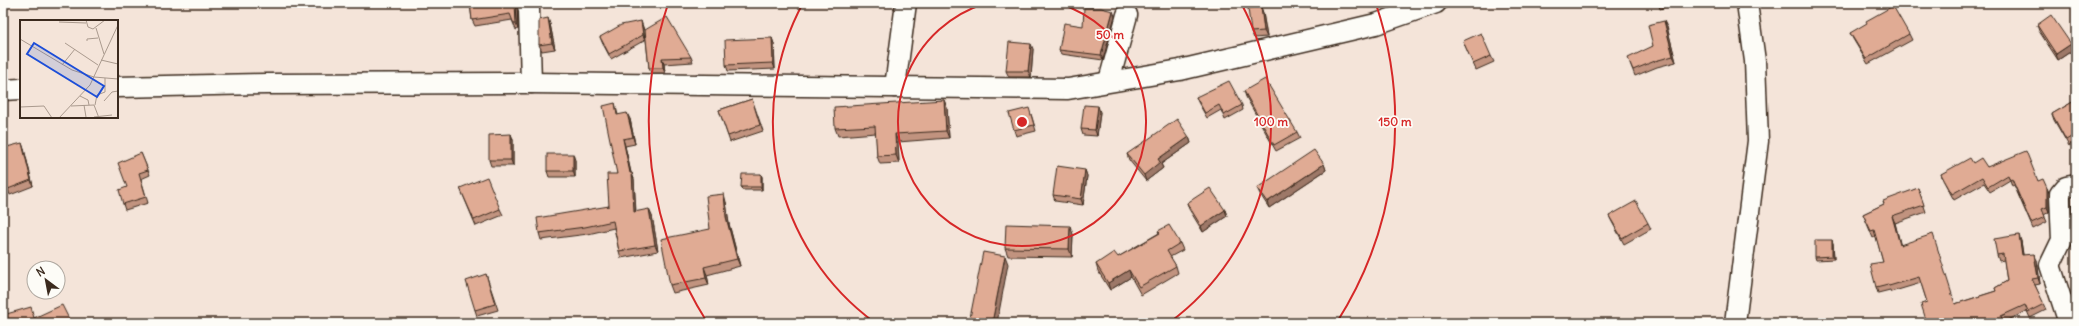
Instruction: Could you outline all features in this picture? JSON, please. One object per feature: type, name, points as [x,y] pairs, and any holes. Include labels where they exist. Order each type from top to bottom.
[{"type":"street","points":[[527,3],[529,9],[531,83]]},
{"type":"street","points":[[895,87],[906,3]]},
{"type":"street","points":[[118,87],[267,84],[531,83],[1068,89],[1180,70],[1376,24],[1436,3]]},
{"type":"street","points":[[1735,323],[1753,191],[1758,141],[1755,61],[1747,3]]},
{"type":"street","points":[[1108,81],[1127,15]]},
{"type":"street","points":[[3,90],[20,89]]},
{"type":"street","points":[[2069,323],[2050,265],[2062,240],[2060,194],[2066,187],[2076,185]]},
{"type":"building","points":[[470,3],[515,3],[516,24],[514,24],[510,14],[472,20]]},
{"type":"building","points":[[1893,6],[1909,34],[1866,59],[1850,33],[1867,23],[1866,21]]},
{"type":"building","points":[[1261,7],[1264,31],[1251,32],[1248,8]]},
{"type":"building","points":[[1084,8],[1101,8],[1113,11],[1101,55],[1059,50],[1064,23],[1083,26]]},
{"type":"building","points":[[2051,15],[2071,44],[2056,54],[2037,25]]},
{"type":"building","points":[[667,17],[691,57],[662,58],[663,68],[649,68],[645,30]]},
{"type":"building","points":[[548,18],[552,43],[539,45],[539,20]]},
{"type":"building","points":[[641,21],[643,35],[609,54],[600,37],[621,25]]},
{"type":"building","points":[[1664,21],[1673,56],[1655,61],[1633,70],[1628,58],[1653,46],[1648,25]]},
{"type":"building","points":[[1481,33],[1491,56],[1473,64],[1463,41]]},
{"type":"building","points":[[772,38],[773,63],[726,65],[725,40]]},
{"type":"building","points":[[1009,42],[1031,44],[1028,71],[1006,71]]},
{"type":"building","points":[[1265,79],[1297,132],[1274,145],[1244,91]]},
{"type":"building","points":[[1229,81],[1242,105],[1224,115],[1219,105],[1205,113],[1196,97]]},
{"type":"building","points":[[752,99],[760,125],[728,136],[719,110]]},
{"type":"building","points":[[944,100],[946,131],[895,134],[896,155],[877,156],[875,126],[835,128],[834,107]]},
{"type":"building","points":[[2076,100],[2076,134],[2066,140],[2052,114]]},
{"type":"building","points":[[615,103],[617,115],[627,113],[633,137],[623,139],[630,173],[632,173],[634,212],[649,209],[655,245],[619,251],[613,221],[585,227],[539,233],[537,218],[609,206],[607,174],[617,174],[603,106]]},
{"type":"building","points":[[1084,105],[1098,106],[1095,130],[1081,129]]},
{"type":"building","points":[[1029,108],[1034,125],[1014,130],[1009,113]]},
{"type":"building","points":[[1177,119],[1189,137],[1158,159],[1160,162],[1144,175],[1127,154]]},
{"type":"building","points":[[511,134],[511,160],[489,160],[489,135]]},
{"type":"building","points":[[22,143],[31,180],[8,189],[3,174],[3,148]]},
{"type":"building","points":[[1314,150],[1324,164],[1267,202],[1257,188]]},
{"type":"building","points":[[2026,151],[2038,181],[2043,179],[2047,188],[2047,207],[2042,209],[2045,217],[2031,223],[2012,179],[2010,180],[2008,175],[1988,187],[1982,177],[1952,194],[1941,174],[1970,158],[1973,163],[1981,158],[1987,167]]},
{"type":"building","points":[[141,153],[148,170],[139,173],[146,197],[123,204],[119,190],[127,187],[118,163]]},
{"type":"building","points":[[547,154],[573,154],[573,171],[547,171]]},
{"type":"building","points":[[1057,166],[1085,170],[1081,199],[1053,195]]},
{"type":"building","points":[[742,174],[761,174],[761,187],[741,187]]},
{"type":"building","points":[[487,177],[500,209],[474,220],[460,188]]},
{"type":"building","points":[[1210,188],[1225,210],[1201,226],[1187,203]]},
{"type":"building","points":[[1918,188],[1924,205],[1892,216],[1900,245],[1933,234],[1955,304],[1996,291],[1995,288],[2007,281],[2003,254],[1997,255],[1994,239],[2019,235],[2022,255],[2034,254],[2038,278],[2032,279],[2044,304],[2028,312],[2025,305],[2001,316],[2003,322],[1999,323],[1927,323],[1921,304],[1927,302],[1919,277],[1889,286],[1888,284],[1876,287],[1870,264],[1883,262],[1874,230],[1871,231],[1863,214],[1884,204],[1883,201]]},
{"type":"building","points":[[724,194],[726,217],[737,259],[704,267],[706,278],[670,285],[661,239],[710,229],[706,196]]},
{"type":"building","points":[[1636,201],[1648,223],[1622,238],[1609,216]]},
{"type":"building","points":[[1006,224],[1070,226],[1069,249],[1005,248]]},
{"type":"building","points":[[1169,225],[1180,243],[1167,251],[1176,266],[1139,287],[1129,270],[1108,283],[1096,264],[1114,252],[1118,257],[1160,233],[1158,231]]},
{"type":"building","points":[[1815,240],[1832,240],[1832,256],[1815,257]]},
{"type":"building","points":[[983,252],[1005,256],[992,323],[969,323]]},
{"type":"building","points":[[486,274],[495,304],[475,310],[466,281]]},
{"type":"building","points":[[2076,291],[2076,299],[2073,292]]},
{"type":"building","points":[[62,305],[71,323],[3,323],[3,315],[31,307],[34,318]]}]
